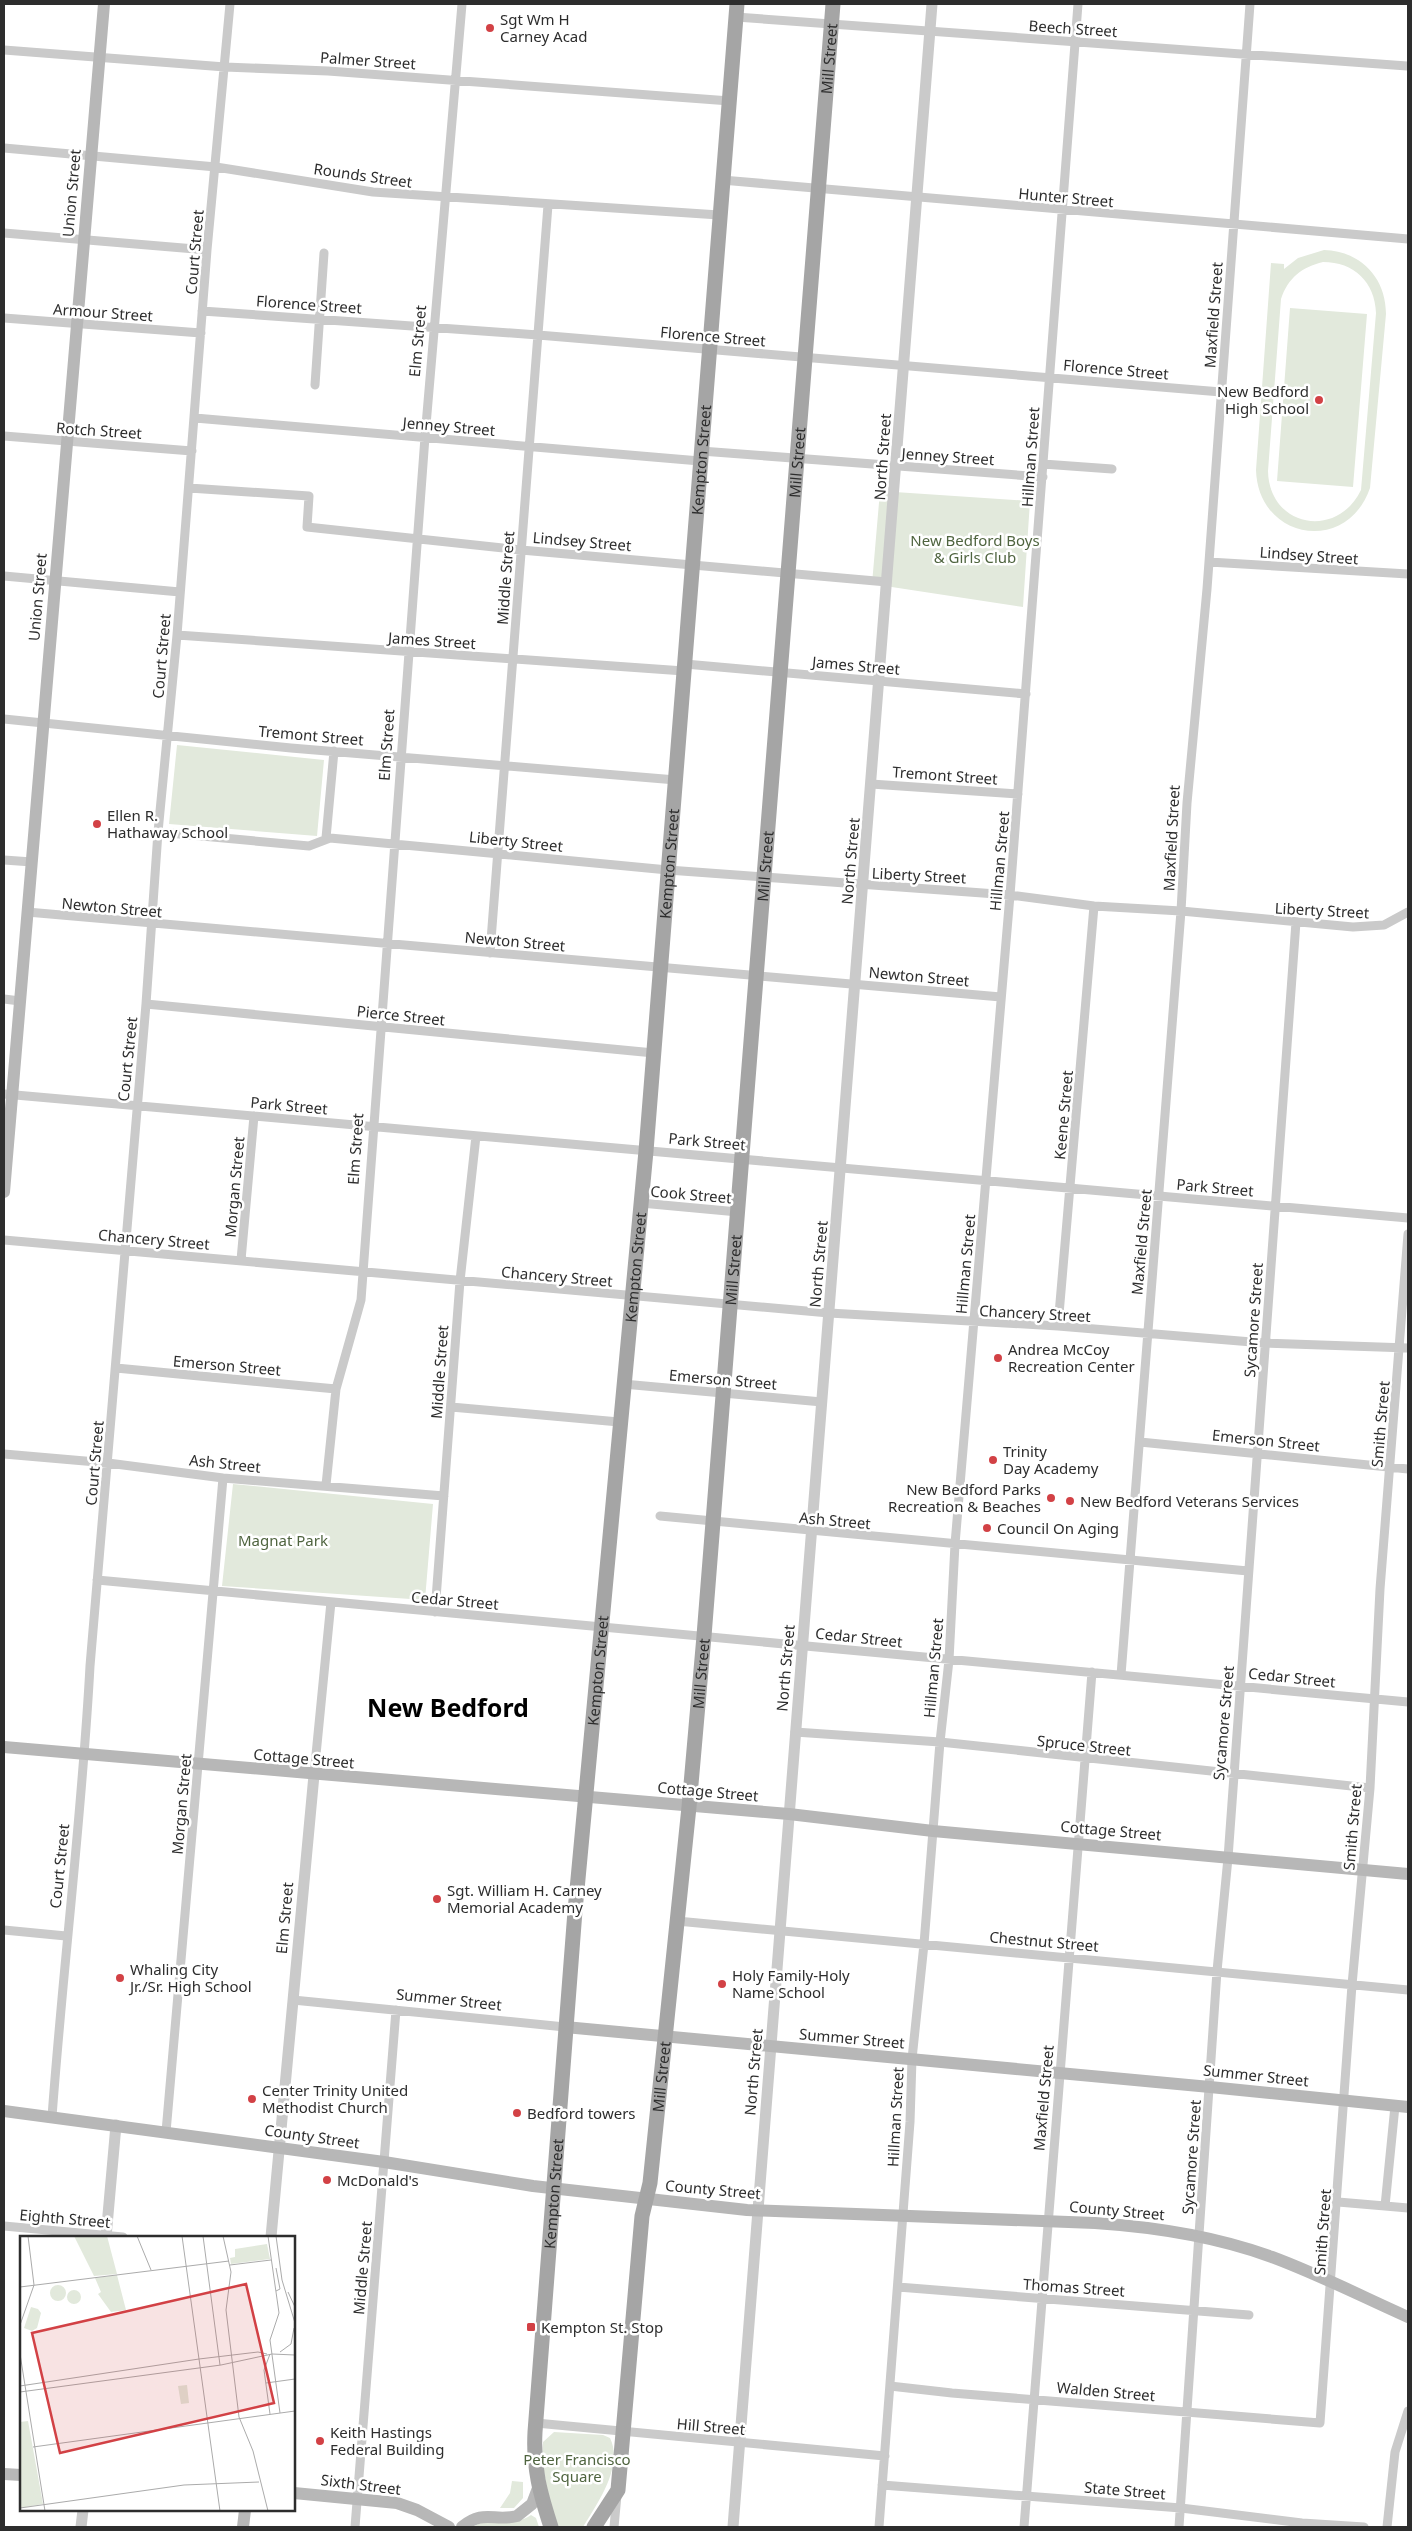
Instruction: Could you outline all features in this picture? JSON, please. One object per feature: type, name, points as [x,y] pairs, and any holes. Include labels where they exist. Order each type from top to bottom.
[{"type":"main road","name":"Union Street","points":[[4,1192],[8,1094],[20,1001],[104,4]]},
{"type":"main road","name":"Mill Street","points":[[594,2527],[618,2490],[642,2216],[646,2199],[665,2037],[689,1806],[714,1521],[833,4]]},
{"type":"main road","name":"Kempton Street","points":[[551,2527],[538,2488],[534,2459],[565,2027],[619,1422],[646,1151],[737,10]]},
{"type":"main road","name":"Cottage Street","points":[[4,1747],[314,1775],[789,1814],[933,1831],[1077,1842],[1408,1874]]},
{"type":"main road","name":"Summer Street","points":[[565,2027],[1210,2087],[1402,2107]]},
{"type":"main road","name":"County Street","points":[[4,2111],[384,2162],[554,2188],[646,2199],[757,2210],[1119,2224],[1199,2236],[1270,2256],[1408,2317]]},
{"type":"main road","points":[[4,2474],[20,2475]]},
{"type":"main road","points":[[462,2527],[473,2519],[483,2516],[517,2516],[532,2504],[538,2488]]},
{"type":"main road","name":"Sixth Street","points":[[295,2493],[357,2498],[407,2506],[449,2527]]},
{"type":"main road","points":[[243,2527],[245,2511]]},
{"type":"street","name":"Court Street","points":[[52,2117],[66,1936],[85,1755],[136,1106],[146,1004],[158,832],[177,635],[195,418],[200,332],[230,4]]},
{"type":"street","name":"Elm Street","points":[[326,1485],[336,1389],[358,1318],[363,1271],[372,1126],[417,538],[462,4]]},
{"type":"street","name":"North Street","points":[[733,2527],[932,4]]},
{"type":"street","name":"Hillman Street","points":[[879,2527],[910,2122],[912,2059],[949,1660],[955,1544],[1010,895],[1078,4]]},
{"type":"street","name":"Maxfield Street","points":[[1121,1675],[1159,1196],[1186,804],[1209,562],[1250,4]]},
{"type":"street","name":"Beech Street","points":[[737,10],[832,24],[1407,66]]},
{"type":"street","name":"Palmer Street","points":[[4,50],[225,67],[328,71],[730,101]]},
{"type":"street","name":"Rounds Street","points":[[4,148],[91,154],[216,168],[373,192],[720,215]]},
{"type":"street","name":"Hunter Street","points":[[722,180],[1063,211],[1408,239]]},
{"type":"street","name":"Middle Street","points":[[490,953],[548,205]]},
{"type":"street","points":[[4,233],[207,250]]},
{"type":"street","points":[[315,385],[324,253]]},
{"type":"street","name":"Florence Street","points":[[202,311],[538,334],[1221,392]]},
{"type":"street","name":"Armour Street","points":[[4,318],[200,332]]},
{"type":"street","name":"Jenney Street","points":[[195,418],[529,446],[701,456],[797,459],[1043,477]]},
{"type":"street","name":"Rotch Street","points":[[4,436],[192,451]]},
{"type":"street","points":[[1044,464],[1112,469]]},
{"type":"street","name":"Lindsey Street","points":[[189,488],[310,496],[307,527],[521,550],[887,582]]},
{"type":"street","name":"Lindsey Street","points":[[1209,562],[1408,574]]},
{"type":"street","points":[[4,576],[180,592]]},
{"type":"street","name":"James Street","points":[[177,635],[513,659],[780,673],[1026,694]]},
{"type":"street","name":"Tremont Street","points":[[4,719],[334,751],[676,780]]},
{"type":"street","points":[[326,838],[334,751]]},
{"type":"street","name":"Tremont Street","points":[[871,784],[1018,794]]},
{"type":"street","name":"Liberty Street","points":[[158,832],[309,846],[326,838],[394,843],[668,870],[863,886],[1010,895],[1094,906],[1180,911],[1371,927],[1384,925],[1408,912]]},
{"type":"street","points":[[4,860],[32,862]]},
{"type":"street","name":"Keene Street","points":[[1058,1326],[1094,906]]},
{"type":"street","name":"Newton Street","points":[[27,912],[1001,997]]},
{"type":"street","name":"Sycamore Street","points":[[1179,2527],[1185,2411],[1194,2309],[1217,1971],[1228,1858],[1232,1774],[1258,1453],[1264,1343],[1296,922]]},
{"type":"street","points":[[4,999],[20,1001]]},
{"type":"street","name":"Pierce Street","points":[[146,1004],[654,1053]]},
{"type":"street","name":"Park Street","points":[[8,1094],[646,1151],[1070,1186],[1159,1196],[1408,1218]]},
{"type":"street","name":"Morgan Street","points":[[241,1260],[254,1116]]},
{"type":"street","name":"Middle Street","points":[[435,1612],[460,1281],[476,1136]]},
{"type":"street","name":"Cook Street","points":[[641,1204],[738,1212]]},
{"type":"street","name":"Smith Street","points":[[1320,2423],[1338,2202],[1352,1985],[1370,1788],[1380,1590],[1390,1467],[1404,1348],[1408,1234]]},
{"type":"street","name":"Chancery Street","points":[[4,1240],[363,1271],[632,1297],[974,1323],[1058,1326],[1147,1335],[1264,1343],[1404,1348]]},
{"type":"street","name":"Emerson Street","points":[[116,1368],[336,1389]]},
{"type":"street","name":"Emerson Street","points":[[623,1384],[822,1402]]},
{"type":"street","points":[[451,1407],[619,1422]]},
{"type":"street","name":"Emerson Street","points":[[1140,1442],[1408,1469]]},
{"type":"street","name":"Ash Street","points":[[4,1454],[108,1463],[224,1478],[444,1496]]},
{"type":"street","name":"Morgan Street","points":[[166,2132],[224,1478]]},
{"type":"street","name":"Ash Street","points":[[660,1516],[811,1532],[1248,1571]]},
{"type":"street","name":"Cedar Street","points":[[98,1580],[1408,1702]]},
{"type":"street","name":"Elm Street","points":[[271,2236],[331,1602]]},
{"type":"street","name":"Maxfield Street","points":[[1024,2527],[1042,2299],[1046,2221],[1092,1672]]},
{"type":"street","name":"Spruce Street","points":[[795,1732],[940,1742],[1084,1759],[1370,1788]]},
{"type":"street","name":"Chestnut Street","points":[[677,1921],[1408,1990]]},
{"type":"street","points":[[4,1930],[66,1936]]},
{"type":"street","name":"Summer Street","points":[[293,2000],[565,2027]]},
{"type":"street","name":"Middle Street","points":[[355,2527],[396,2010]]},
{"type":"street","points":[[1385,2206],[1402,2107]]},
{"type":"street","points":[[106,2236],[116,2125]]},
{"type":"street","points":[[1338,2202],[1408,2208]]},
{"type":"street","name":"Eighth Street","points":[[4,2226],[106,2236]]},
{"type":"street","name":"Thomas Street","points":[[898,2287],[1194,2309],[1249,2315]]},
{"type":"street","name":"Walden Street","points":[[890,2386],[952,2393],[1034,2398],[1320,2423]]},
{"type":"street","points":[[1387,2527],[1394,2452],[1408,2411]]},
{"type":"street","name":"Hill Street","points":[[536,2423],[885,2456]]},
{"type":"street","name":"State Street","points":[[882,2486],[1181,2508],[1302,2523],[1364,2527]]},
{"type":"street","points":[[614,2527],[618,2490]]},
{"type":"street","points":[[81,2527],[83,2511]]},
{"type":"green space","points":[[1324,250],[1349,255],[1368,268],[1376,278],[1385,301],[1386,314],[1370,488],[1359,509],[1343,523],[1324,530],[1305,530],[1287,524],[1271,512],[1261,494],[1256,470],[1271,263],[1284,264],[1284,269],[1298,258]],"holes":[[[1323,262],[1334,263],[1353,270],[1361,276],[1372,292],[1375,302],[1376,313],[1361,490],[1350,506],[1336,516],[1321,521],[1306,520],[1292,515],[1280,505],[1271,490],[1268,471],[1281,299],[1292,279],[1302,270]]]},
{"type":"green space","points":[[1290,308],[1367,314],[1353,487],[1277,481]]},
{"type":"green space","name":"New Bedford Boys & Girls Club","points":[[880,491],[1030,501],[1023,607],[872,584]]},
{"type":"green space","points":[[177,745],[324,760],[317,836],[169,824]]},
{"type":"green space","name":"Magnat Park","points":[[233,1484],[433,1504],[425,1600],[222,1586]]},
{"type":"green space","name":"Peter Francisco Square","points":[[554,2432],[603,2435],[610,2438],[614,2460],[611,2472],[601,2496],[583,2527],[558,2527],[546,2485],[543,2464],[543,2442]]},
{"type":"green space","points":[[512,2481],[523,2482],[523,2498],[514,2508],[500,2508],[510,2493]]},
{"type":"green space","points":[[531,2515],[536,2518],[539,2527],[473,2527],[487,2522],[515,2521]]},
{"type":"place","name":"Sgt Wm H Carney Acad","points":[[490,28]]},
{"type":"place","name":"New Bedford High School","points":[[1319,400]]},
{"type":"place","name":"Ellen R. Hathaway School","points":[[97,824]]},
{"type":"place","name":"Andrea McCoy Recreation Center","points":[[998,1358]]},
{"type":"place","name":"Trinity Day Academy","points":[[993,1460]]},
{"type":"place","name":"New Bedford Parks Recreation & Beaches","points":[[1051,1498]]},
{"type":"place","name":"New Bedford Veterans Services","points":[[1070,1501]]},
{"type":"place","name":"Council On Aging","points":[[987,1528]]},
{"type":"place","name":"Sgt. William H. Carney Memorial Academy","points":[[437,1899]]},
{"type":"place","name":"Whaling City Jr./Sr. High School","points":[[120,1978]]},
{"type":"place","name":"Holy Family-Holy Name School","points":[[722,1984]]},
{"type":"place","name":"Center Trinity United Methodist Church","points":[[252,2099]]},
{"type":"place","name":"Bedford towers","points":[[517,2113]]},
{"type":"place","name":"McDonald's","points":[[327,2180]]},
{"type":"place","name":"Kempton St. Stop","points":[[531,2327]]},
{"type":"place","name":"Keith Hastings Federal Building","points":[[320,2441]]},
{"type":"district","name":"New Bedford","points":[[448,1707]]}]
